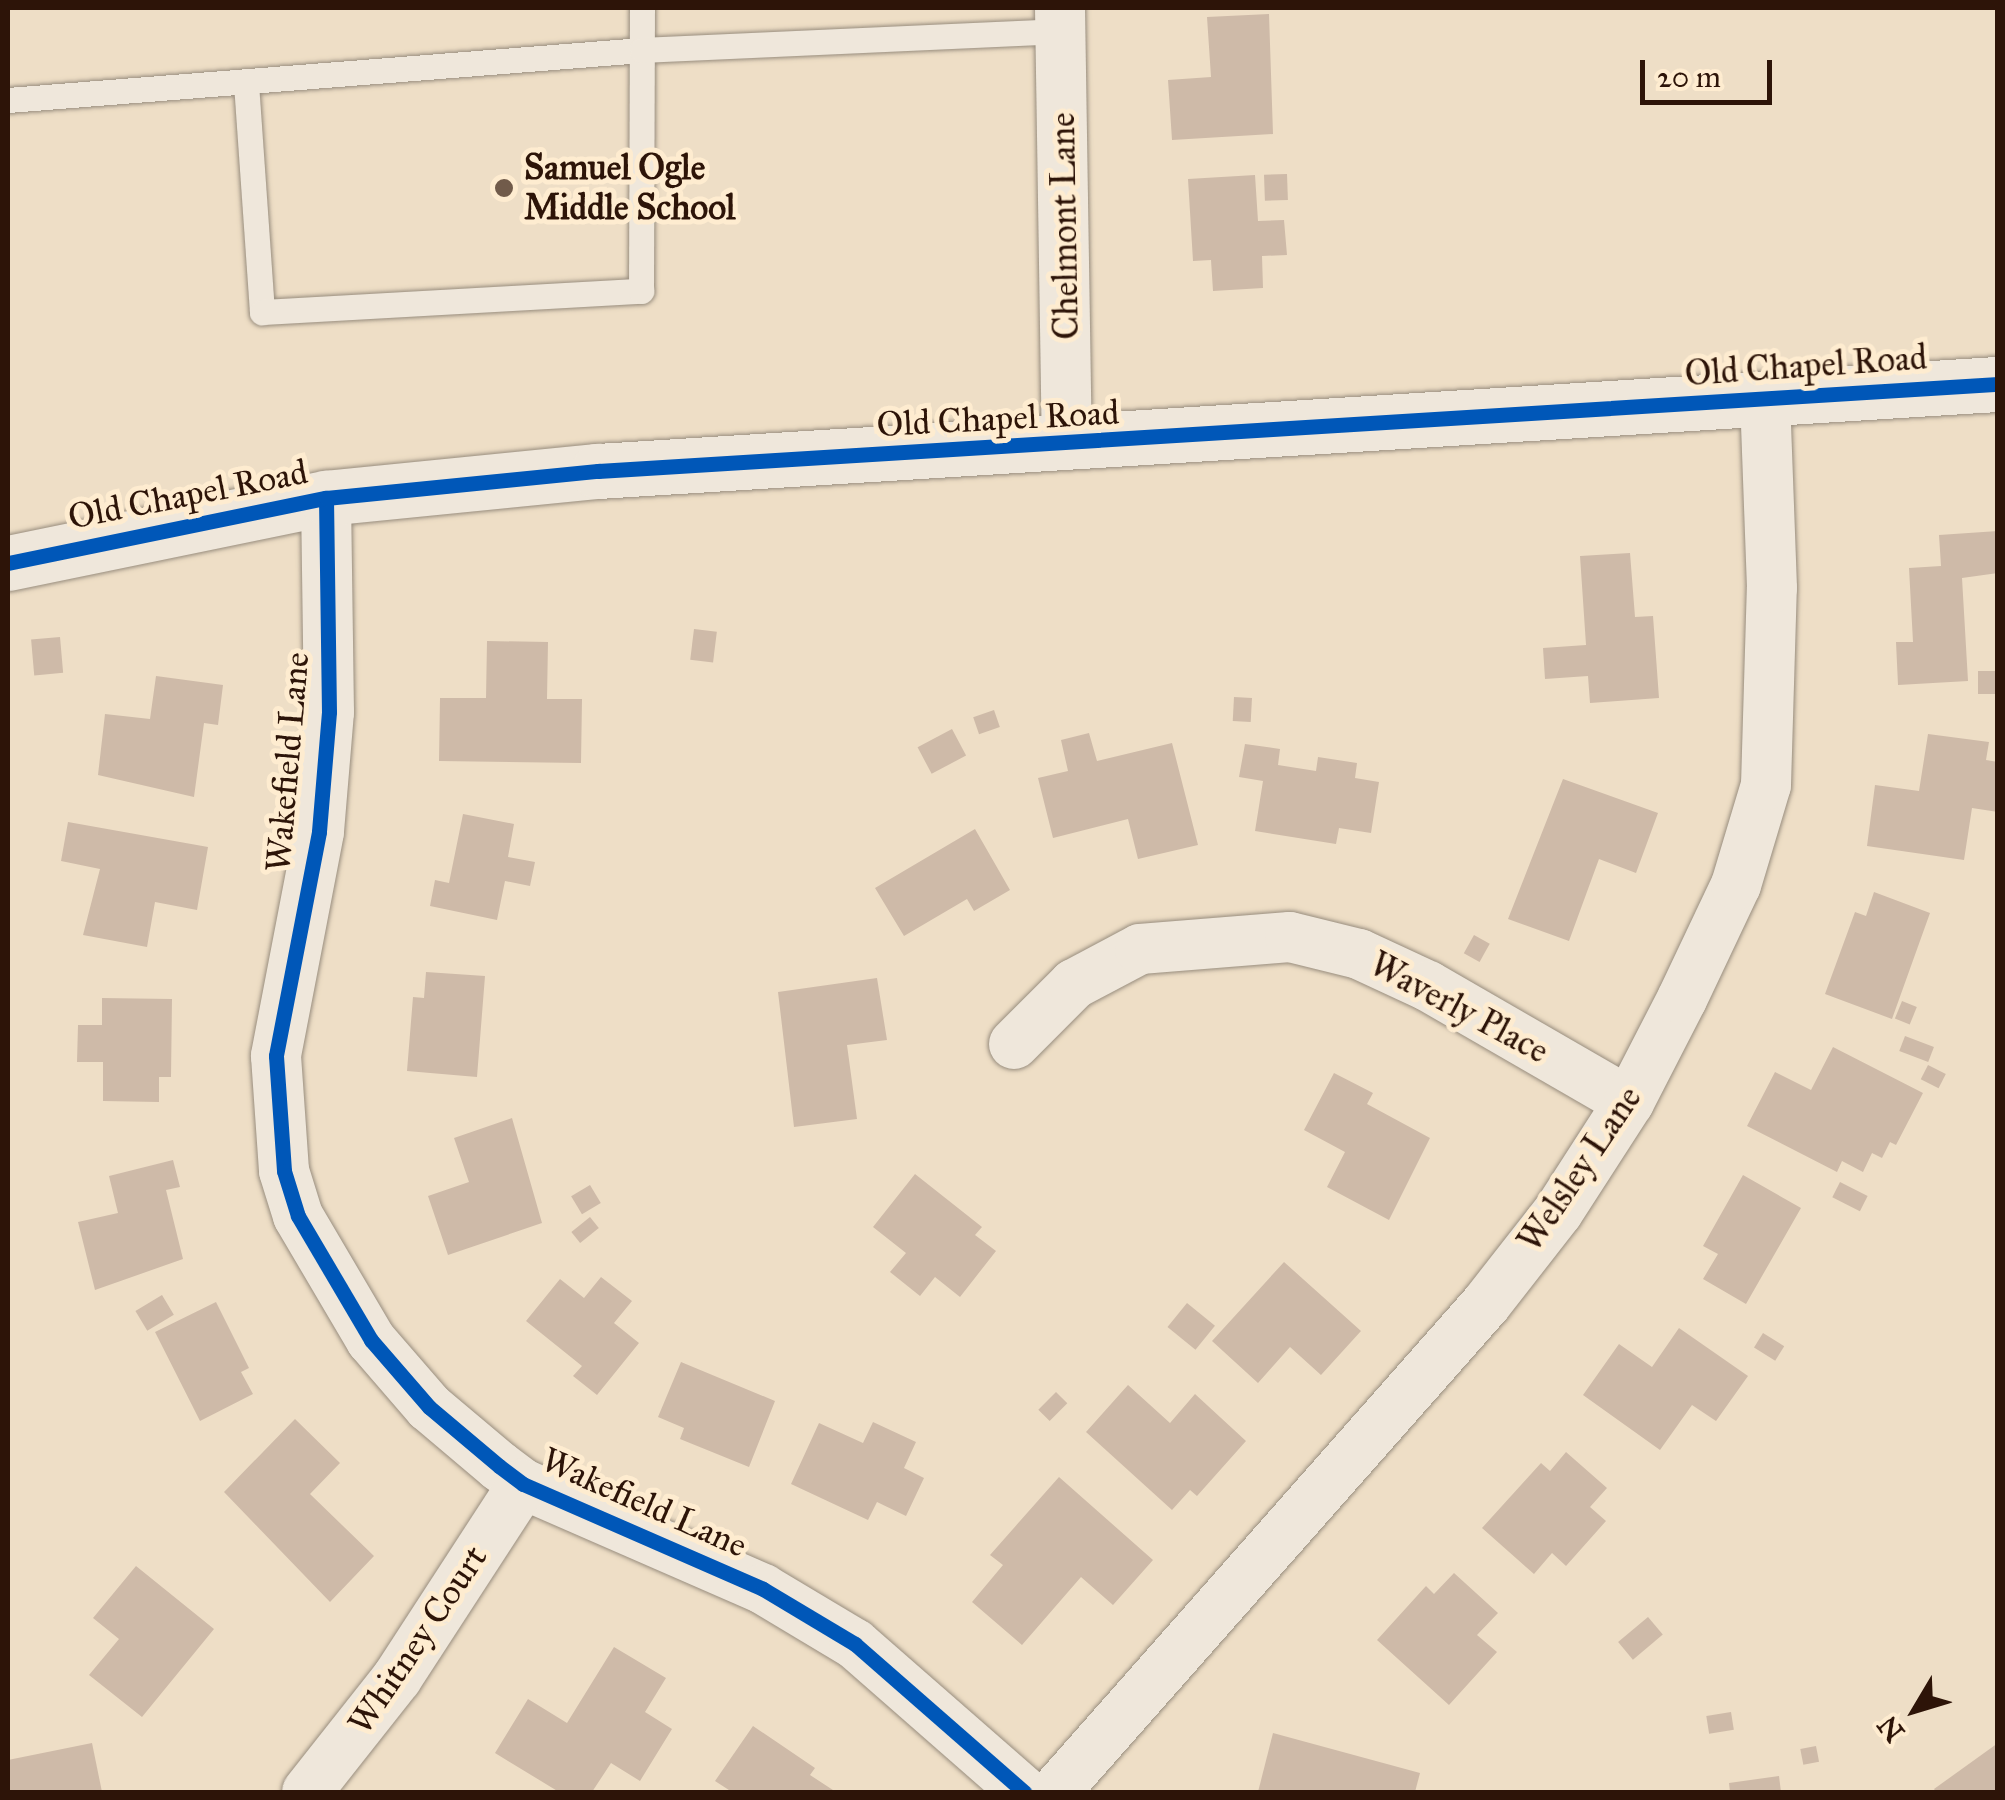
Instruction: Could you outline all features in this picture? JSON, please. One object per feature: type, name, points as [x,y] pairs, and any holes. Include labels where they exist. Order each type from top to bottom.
[{"type":"street","name":"Chelmont Lane","points":[[1060,19],[1067,445]]},
{"type":"street","name":"Old Chapel Road","points":[[8,563],[326,498],[598,471],[1067,445],[1998,384]]},
{"type":"street","name":"Welsley Lane","points":[[1056,1792],[1486,1304],[1558,1212],[1629,1102],[1736,885],[1766,785],[1772,588],[1765,399]]},
{"type":"street","name":"Wakefield Lane","points":[[326,498],[329,712],[319,832],[276,1056],[284,1172],[298,1216],[371,1340],[429,1407],[523,1484],[763,1589],[855,1644],[1024,1792]]},
{"type":"street","name":"Waverly Place","points":[[1014,1044],[1074,984],[1140,949],[1290,937],[1359,954],[1428,986],[1629,1102]]},
{"type":"street","name":"Whitney Court","points":[[307,1792],[397,1678],[523,1484]]},
{"type":"lane","points":[[246,83],[262,312],[641,291],[642,8]]},
{"type":"lane","points":[[8,100],[1060,19]]},
{"type":"building","points":[[1269,14],[1273,134],[1172,140],[1168,80],[1211,77],[1207,17]]},
{"type":"building","points":[[1287,174],[1288,200],[1265,201],[1264,175]]},
{"type":"building","points":[[1255,175],[1258,221],[1284,220],[1287,255],[1262,256],[1263,288],[1213,291],[1211,260],[1193,261],[1188,179]]},
{"type":"building","points":[[1998,531],[1998,573],[1962,578],[1968,681],[1898,685],[1896,642],[1913,642],[1909,568],[1941,566],[1939,535]]},
{"type":"building","points":[[1630,553],[1635,617],[1653,616],[1659,698],[1590,703],[1588,676],[1545,679],[1543,648],[1586,645],[1580,556]]},
{"type":"building","points":[[694,629],[717,632],[713,663],[690,660]]},
{"type":"building","points":[[60,637],[63,673],[34,675],[31,640]]},
{"type":"building","points":[[487,641],[548,642],[547,699],[582,699],[581,763],[439,761],[440,698],[486,698]]},
{"type":"building","points":[[1978,671],[1995,671],[1995,694],[1978,694]]},
{"type":"building","points":[[156,676],[223,685],[218,725],[204,723],[194,797],[98,775],[105,714],[150,719]]},
{"type":"building","points":[[1234,697],[1252,698],[1251,722],[1233,721]]},
{"type":"building","points":[[994,710],[1000,727],[979,734],[973,717]]},
{"type":"building","points":[[952,729],[966,755],[932,774],[918,747]]},
{"type":"building","points":[[1089,733],[1097,761],[1172,743],[1198,845],[1138,859],[1128,819],[1053,838],[1038,778],[1068,771],[1061,740]]},
{"type":"building","points":[[1928,734],[1989,742],[1986,760],[1998,762],[1998,812],[1972,808],[1964,860],[1867,846],[1875,785],[1919,791]]},
{"type":"building","points":[[1245,744],[1280,749],[1278,765],[1316,771],[1318,757],[1357,763],[1355,778],[1379,782],[1371,833],[1339,828],[1336,844],[1255,831],[1263,781],[1239,777]]},
{"type":"building","points":[[1563,779],[1658,813],[1636,873],[1599,859],[1569,941],[1508,919]]},
{"type":"building","points":[[463,814],[514,824],[508,857],[535,862],[530,886],[505,881],[497,920],[430,906],[435,880],[449,883]]},
{"type":"building","points":[[68,822],[208,847],[197,910],[155,902],[147,947],[83,935],[100,869],[61,861]]},
{"type":"building","points":[[975,829],[1010,890],[974,911],[967,899],[904,936],[875,888]]},
{"type":"building","points":[[1874,892],[1930,913],[1892,1019],[1825,994],[1855,912],[1866,916]]},
{"type":"building","points":[[1474,935],[1490,944],[1480,962],[1464,953]]},
{"type":"building","points":[[426,972],[485,976],[477,1077],[407,1071],[413,997],[424,998]]},
{"type":"building","points":[[877,978],[887,1040],[847,1045],[857,1119],[794,1127],[778,992]]},
{"type":"building","points":[[102,998],[172,999],[171,1077],[159,1077],[159,1102],[103,1101],[103,1062],[77,1062],[78,1025],[102,1025]]},
{"type":"building","points":[[1902,1001],[1917,1007],[1910,1025],[1895,1019]]},
{"type":"building","points":[[1905,1036],[1934,1047],[1928,1062],[1899,1051]]},
{"type":"building","points":[[1833,1047],[1923,1093],[1896,1145],[1890,1142],[1882,1158],[1872,1153],[1863,1172],[1842,1161],[1837,1172],[1747,1126],[1775,1072],[1811,1090]]},
{"type":"building","points":[[1928,1065],[1946,1074],[1939,1088],[1921,1079]]},
{"type":"building","points":[[1334,1073],[1373,1093],[1367,1104],[1430,1138],[1389,1220],[1327,1187],[1345,1152],[1304,1130]]},
{"type":"building","points":[[512,1118],[542,1223],[448,1255],[428,1196],[469,1182],[454,1138]]},
{"type":"building","points":[[173,1160],[180,1187],[166,1190],[183,1259],[95,1290],[78,1222],[118,1213],[109,1176]]},
{"type":"building","points":[[915,1174],[982,1227],[975,1235],[996,1251],[960,1297],[935,1277],[920,1296],[890,1272],[906,1253],[873,1227]]},
{"type":"building","points":[[1743,1175],[1801,1208],[1746,1304],[1703,1279],[1718,1254],[1703,1246]]},
{"type":"building","points":[[1840,1182],[1868,1196],[1860,1211],[1832,1197]]},
{"type":"building","points":[[590,1185],[601,1203],[582,1214],[571,1196]]},
{"type":"building","points":[[590,1217],[599,1228],[580,1243],[571,1232]]},
{"type":"building","points":[[1284,1262],[1361,1331],[1321,1375],[1290,1347],[1258,1383],[1212,1341]]},
{"type":"building","points":[[601,1277],[632,1301],[614,1323],[639,1343],[597,1395],[573,1376],[582,1366],[526,1321],[560,1279],[584,1298]]},
{"type":"building","points":[[162,1295],[174,1315],[147,1331],[135,1311]]},
{"type":"building","points":[[216,1302],[249,1368],[241,1372],[253,1394],[200,1421],[155,1332]]},
{"type":"building","points":[[1187,1303],[1215,1326],[1195,1350],[1167,1327]]},
{"type":"building","points":[[1679,1328],[1748,1376],[1716,1421],[1692,1405],[1660,1450],[1583,1395],[1619,1344],[1652,1367]]},
{"type":"building","points":[[1763,1333],[1784,1346],[1775,1361],[1754,1347]]},
{"type":"building","points":[[681,1362],[775,1401],[749,1467],[680,1439],[684,1428],[658,1417]]},
{"type":"building","points":[[1128,1385],[1170,1423],[1195,1394],[1246,1441],[1197,1496],[1190,1490],[1172,1510],[1086,1432]]},
{"type":"building","points":[[1056,1392],[1067,1403],[1050,1421],[1038,1410]]},
{"type":"building","points":[[295,1419],[340,1463],[310,1494],[374,1556],[330,1602],[224,1492]]},
{"type":"building","points":[[873,1422],[916,1442],[904,1468],[924,1478],[906,1516],[877,1502],[868,1520],[791,1484],[819,1423],[863,1443]]},
{"type":"building","points":[[1566,1452],[1607,1488],[1590,1507],[1606,1521],[1566,1566],[1552,1553],[1534,1574],[1482,1528],[1541,1463],[1550,1471]]},
{"type":"building","points":[[1059,1477],[1153,1560],[1113,1605],[1081,1577],[1022,1645],[972,1602],[1003,1565],[990,1555]]},
{"type":"building","points":[[136,1566],[214,1629],[142,1717],[89,1675],[119,1639],[93,1618]]},
{"type":"building","points":[[1454,1573],[1498,1613],[1477,1635],[1497,1652],[1449,1705],[1377,1640],[1426,1586],[1434,1594]]},
{"type":"building","points":[[1648,1617],[1663,1635],[1633,1660],[1618,1642]]},
{"type":"building","points":[[614,1647],[666,1678],[645,1712],[672,1729],[640,1781],[611,1763],[592,1792],[559,1792],[495,1753],[528,1699],[567,1723]]},
{"type":"building","points":[[1731,1712],[1734,1730],[1709,1734],[1706,1716]]},
{"type":"building","points":[[753,1726],[815,1768],[810,1775],[836,1792],[732,1792],[715,1781]]},
{"type":"building","points":[[1273,1733],[1420,1773],[1415,1792],[1258,1792]]},
{"type":"building","points":[[92,1743],[102,1792],[8,1792],[8,1760]]},
{"type":"building","points":[[1998,1743],[1998,1792],[1936,1792],[1934,1789]]},
{"type":"building","points":[[1816,1746],[1819,1762],[1803,1765],[1800,1749]]},
{"type":"building","points":[[1779,1776],[1781,1792],[1730,1792],[1729,1783]]},
{"type":"cycle path","points":[[8,563],[326,498],[598,471],[1998,384]]},
{"type":"cycle path","points":[[326,498],[329,712],[319,832],[276,1056],[284,1171],[298,1216],[371,1340],[429,1407],[499,1466],[523,1484],[763,1589],[855,1644],[1024,1792]]},
{"type":"place","name":"Samuel Ogle Middle School","points":[[504,188]]}]
